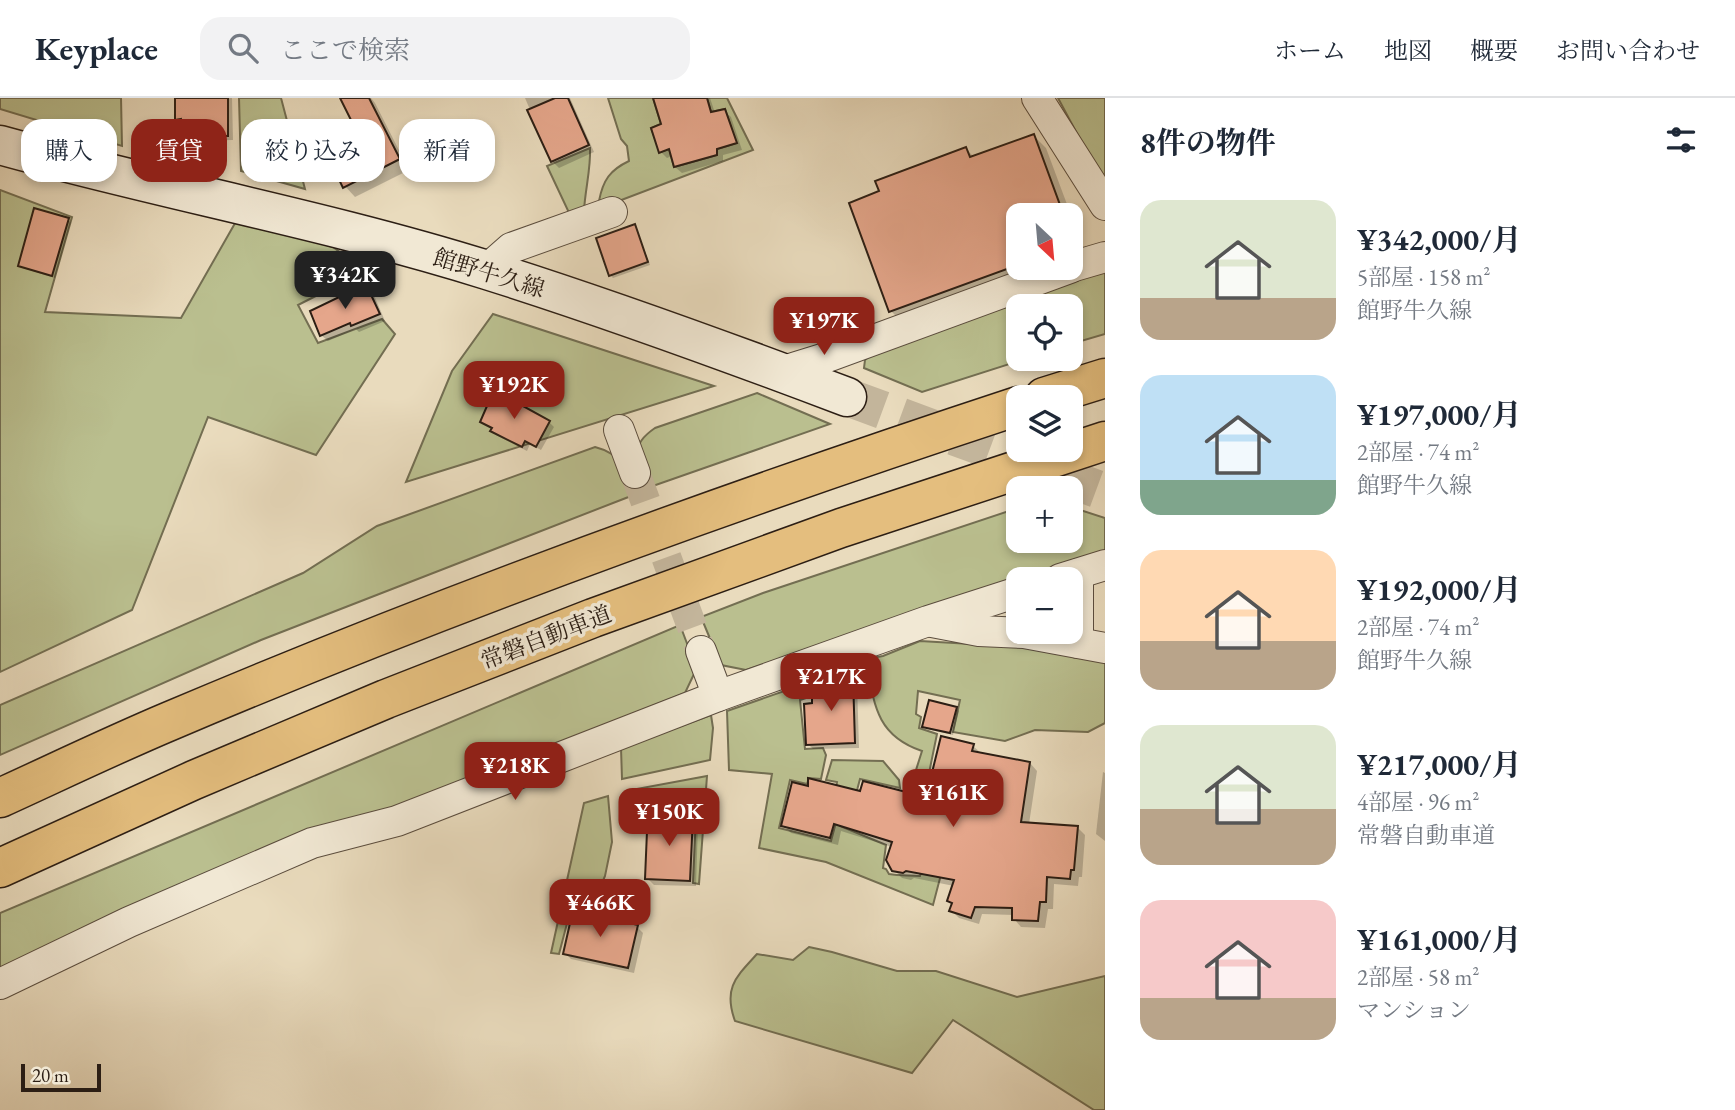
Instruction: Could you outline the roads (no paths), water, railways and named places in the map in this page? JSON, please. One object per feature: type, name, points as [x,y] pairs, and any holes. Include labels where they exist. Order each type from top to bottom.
[{"type":"highway","points":[[1083,385],[1105,378]]},
{"type":"highway","points":[[0,798],[168,722],[572,560],[830,468],[1006,410]]},
{"type":"highway","name":"常磐自動車道","points":[[0,868],[206,774],[386,699],[593,618],[841,528],[1105,441]]},
{"type":"main road","name":"館野牛久線","points":[[0,145],[279,214],[486,270],[847,397]]},
{"type":"street","points":[[1037,98],[1105,205]]},
{"type":"street","points":[[486,270],[511,248],[612,212]]},
{"type":"street","points":[[1083,264],[1105,257]]},
{"type":"street","points":[[780,372],[1038,280]]},
{"type":"street","points":[[619,430],[635,473]]},
{"type":"street","points":[[928,621],[979,631],[1024,633],[1092,646],[1083,586]]},
{"type":"street","points":[[0,984],[129,922],[312,843],[397,821],[718,696],[1006,596]]},
{"type":"street","points":[[701,651],[718,696]]},
{"type":"tunnel","points":[[847,397],[1105,492]]},
{"type":"tunnel","points":[[635,473],[701,651]]}]
